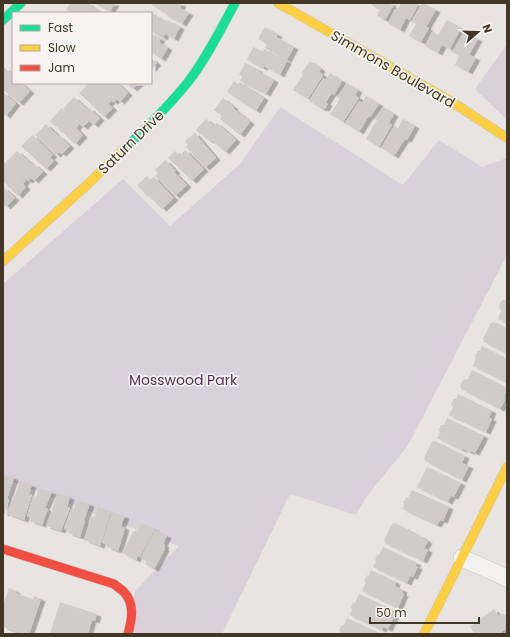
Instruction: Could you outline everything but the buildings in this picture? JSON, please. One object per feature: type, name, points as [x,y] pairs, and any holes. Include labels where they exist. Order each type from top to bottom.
[{"type":"street","points":[[3,20],[21,3]]},
{"type":"street","name":"Saturn Drive","points":[[3,261],[88,184],[165,110],[193,75],[210,49],[235,3]]},
{"type":"street","name":"Simmons Boulevard","points":[[278,3],[449,100],[507,138]]},
{"type":"street","points":[[424,634],[507,467]]},
{"type":"street","points":[[3,549],[114,584],[124,591],[131,604],[132,622],[128,634]]},
{"type":"street","points":[[462,558],[507,578]]},
{"type":"green space","points":[[507,44],[507,120],[475,89]]},
{"type":"green space","name":"Mosswood Park","points":[[280,107],[403,185],[439,140],[482,167],[507,158],[507,255],[407,447],[366,497],[356,515],[290,494],[222,634],[135,634],[134,592],[179,546],[3,478],[3,284],[123,179],[170,226],[240,164]]},
{"type":"traffic: fast","points":[[3,20],[21,3]]},
{"type":"traffic: fast","points":[[122,151],[164,109],[195,73],[235,3]]},
{"type":"traffic: slow","points":[[278,3],[449,100],[507,138]]},
{"type":"traffic: slow","points":[[3,261],[122,151]]},
{"type":"traffic: slow","points":[[424,634],[507,467]]},
{"type":"traffic: jam","points":[[3,549],[114,584],[124,592],[130,602],[132,612],[128,634]]}]
